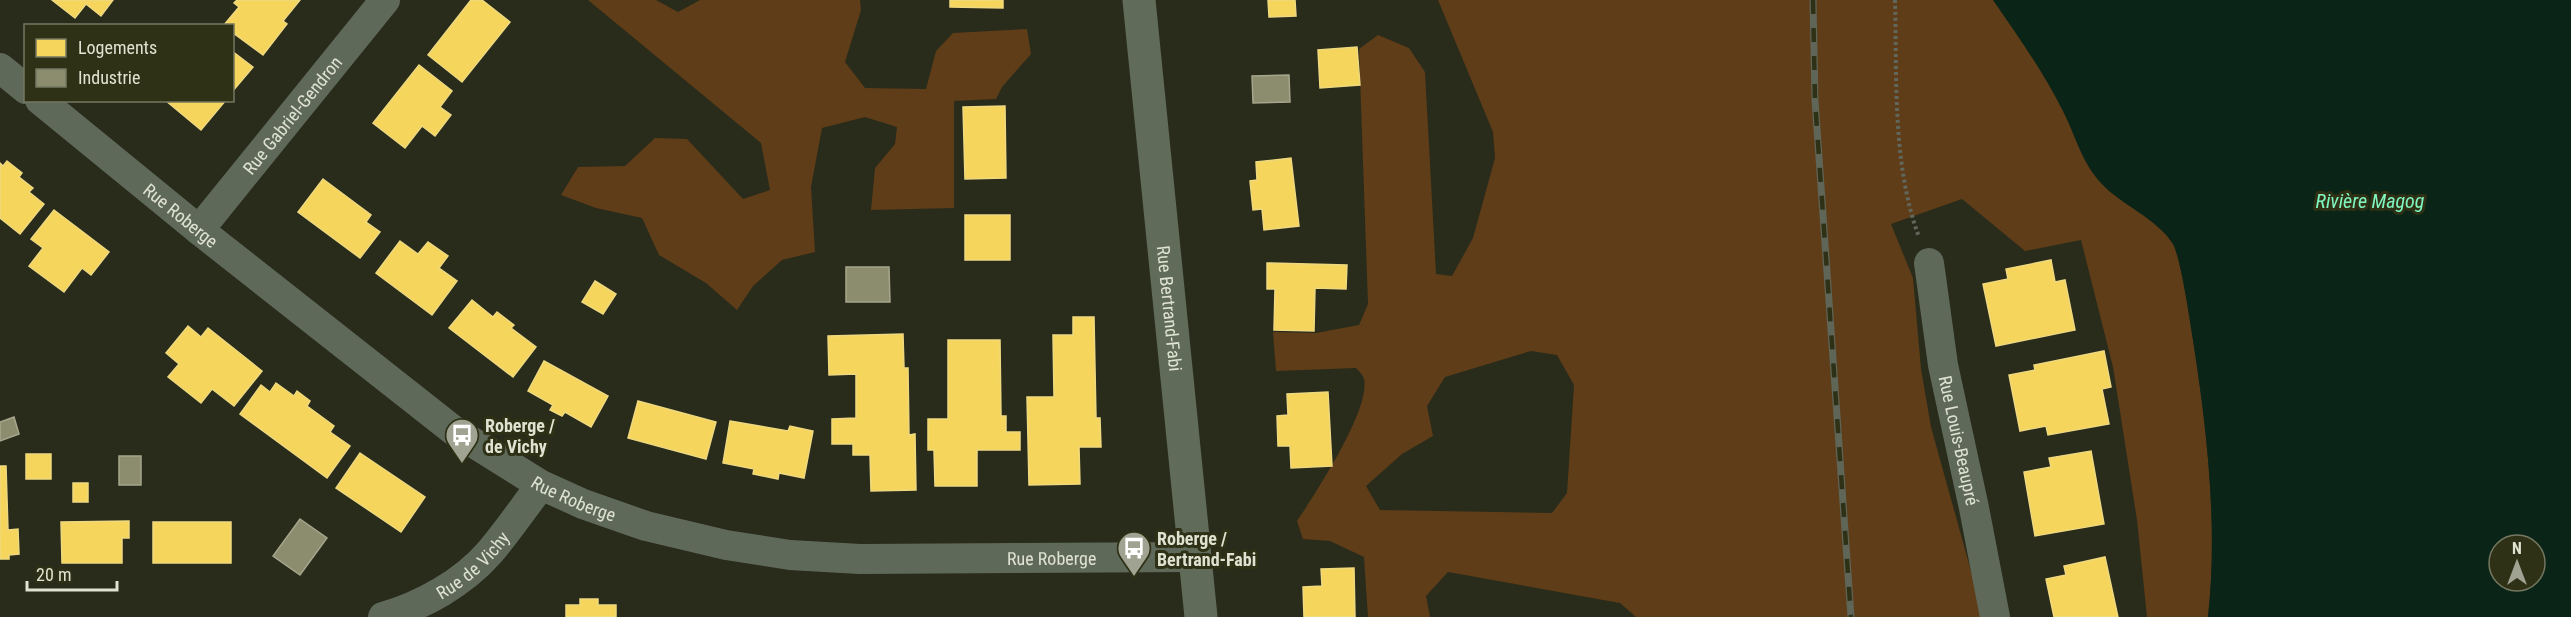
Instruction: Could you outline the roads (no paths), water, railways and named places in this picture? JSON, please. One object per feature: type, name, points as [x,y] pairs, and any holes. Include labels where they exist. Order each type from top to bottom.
[{"type":"street","name":"Rue Gabriel-Gendron","points":[[199,230],[385,0]]},
{"type":"street","name":"Rue Bertrand-Fabi","points":[[1138,0],[1201,617]]},
{"type":"street","points":[[0,68],[24,87]]},
{"type":"street","name":"Rue Roberge","points":[[42,102],[199,230],[453,430],[541,485],[583,504],[646,526],[726,545],[790,555],[860,559],[1195,557]]},
{"type":"street","name":"Rue Louis-Beaupré","points":[[1929,263],[1943,365],[1977,519],[1995,617]]},
{"type":"street","name":"Rue de Vichy","points":[[383,617],[429,599],[457,580],[489,553],[541,485]]},
{"type":"water","name":"Rivière Magog","points":[[1993,0],[2571,0],[2571,617],[2208,617],[2212,542],[2209,466],[2195,352],[2185,289],[2175,249],[2158,227],[2109,191],[2094,174],[2063,111],[2030,54]]},
{"type":"railway","points":[[1813,0],[1815,100],[1851,617]]},
{"type":"place","name":"Roberge / de Vichy","points":[[462,464]]},
{"type":"place","name":"Roberge / Bertrand-Fabi","points":[[1134,577]]}]
